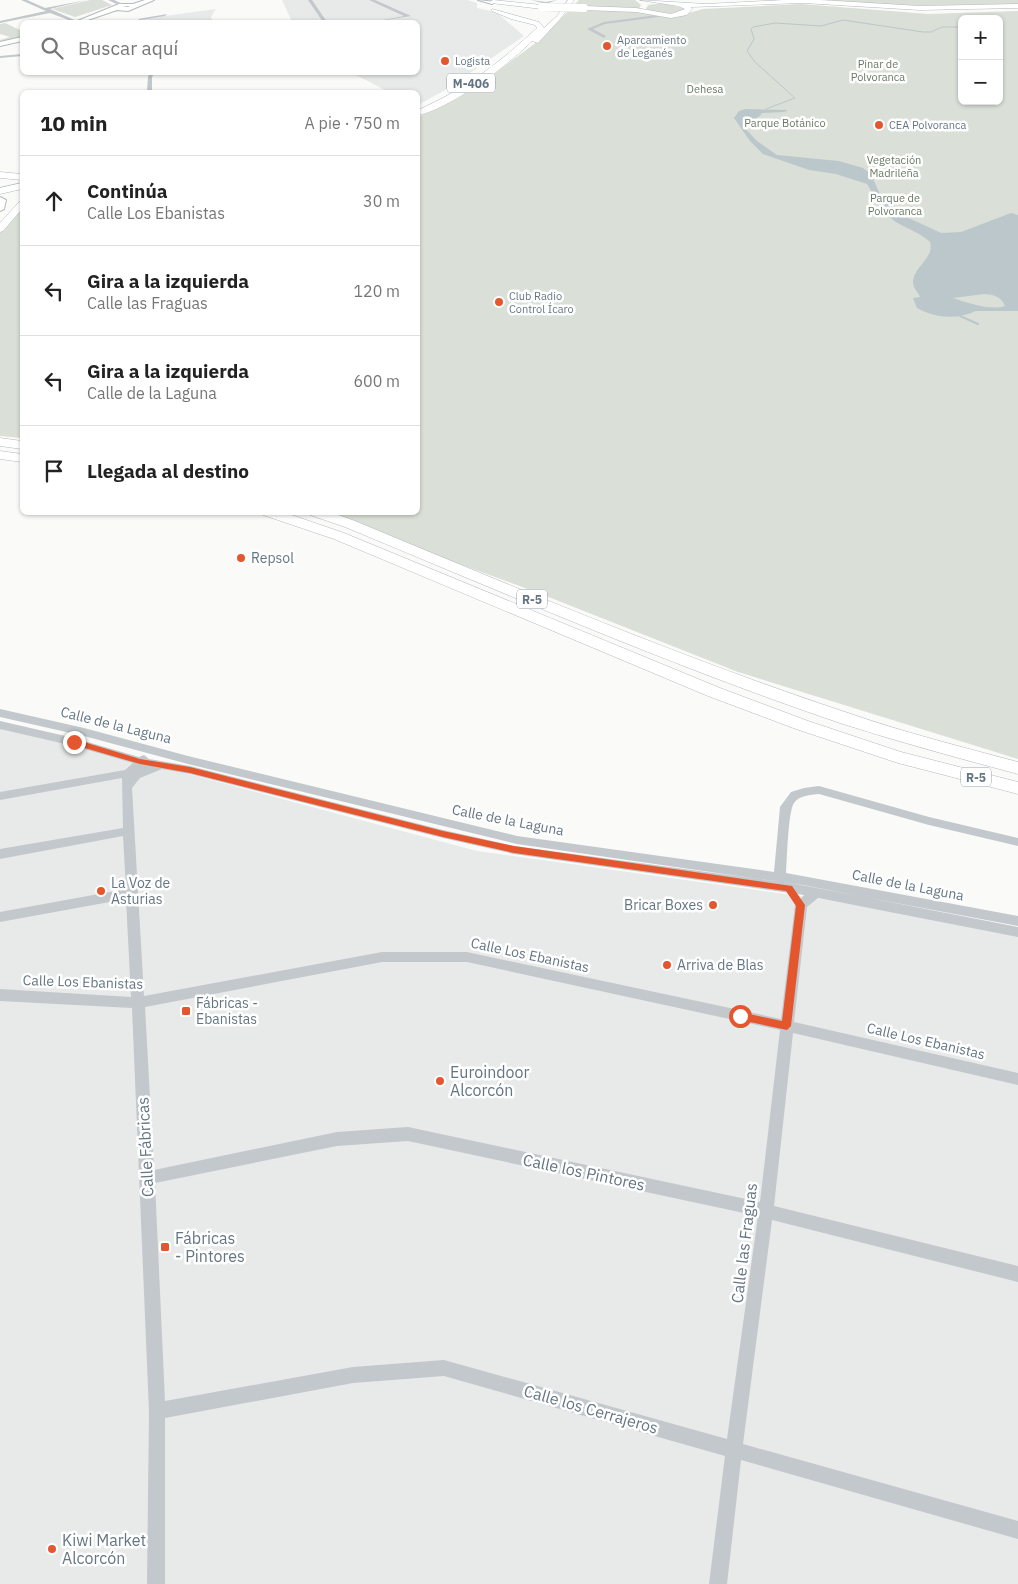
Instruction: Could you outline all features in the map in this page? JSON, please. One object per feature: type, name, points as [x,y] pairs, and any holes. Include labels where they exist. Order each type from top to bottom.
[{"type":"highway","name":"M-406","points":[[420,114],[454,98],[514,59],[545,32],[576,0]]},
{"type":"highway","points":[[652,0],[714,8],[808,4],[933,12],[1000,11],[1018,8]]},
{"type":"highway","points":[[506,9],[540,7],[620,10],[645,8],[671,0]]},
{"type":"highway","name":"M-406","points":[[559,16],[567,1]]},
{"type":"highway","name":"M-406","points":[[420,114],[481,77],[523,46],[540,31],[567,1]]},
{"type":"highway","points":[[540,7],[516,10],[511,14],[516,19],[545,18],[567,1]]},
{"type":"highway","points":[[682,5],[706,6],[810,1],[920,8],[1004,6],[1018,8]]},
{"type":"highway","name":"M-406","points":[[482,2],[485,8],[493,6],[506,9],[516,19],[540,26],[523,46]]},
{"type":"highway","points":[[645,8],[664,15],[682,14],[682,5]]},
{"type":"highway","points":[[0,175],[20,177]]},
{"type":"highway","points":[[0,190],[20,185]]},
{"type":"highway","points":[[0,229],[20,206]]},
{"type":"highway","points":[[0,442],[20,445]]},
{"type":"highway","points":[[0,455],[20,458]]},
{"type":"highway","name":"R-5","points":[[277,515],[339,536],[714,692],[802,725],[898,757],[1018,788]]},
{"type":"highway","name":"R-5","points":[[324,515],[350,524],[652,648],[810,707],[887,732],[1018,768]]},
{"type":"highway","points":[[526,619],[550,629],[576,634]]},
{"type":"highway","points":[[696,658],[750,684]]},
{"type":"main road","points":[[83,20],[146,0]]},
{"type":"main road","points":[[89,20],[151,0]]},
{"type":"main road","points":[[477,0],[482,2]]},
{"type":"main road","points":[[0,45],[20,40]]},
{"type":"main road","points":[[0,199],[2,200],[0,208]]},
{"type":"street","points":[[23,0],[72,20]]},
{"type":"street","points":[[45,9],[85,0]]},
{"type":"street","points":[[110,0],[125,7]]},
{"type":"street","points":[[310,0],[324,20]]},
{"type":"street","points":[[371,0],[409,16],[386,20]]},
{"type":"street","points":[[534,0],[546,3],[554,1]]},
{"type":"street","points":[[25,9],[38,6]]},
{"type":"street","points":[[604,37],[589,29],[604,23],[629,20],[645,8]]},
{"type":"street","points":[[620,10],[637,14],[629,20]]},
{"type":"street","points":[[0,22],[51,11]]},
{"type":"street","points":[[140,19],[165,15]]},
{"type":"street","points":[[0,18],[14,24]]},
{"type":"street","points":[[0,57],[20,55]]},
{"type":"street","points":[[149,90],[151,75]]},
{"type":"street","name":"Calle de la Laguna","points":[[0,713],[84,732],[185,759],[517,840],[780,877],[1018,921]]},
{"type":"street","name":"Calle de la Laguna","points":[[0,725],[74,742],[140,762],[190,770],[514,850],[789,888],[1018,932]]},
{"type":"street","points":[[0,796],[128,772],[140,762],[157,756],[185,759]]},
{"type":"street","points":[[126,791],[136,775],[159,766]]},
{"type":"street","name":"Calle Fábricas","points":[[128,772],[126,791],[130,893],[147,1178],[157,1412],[156,1584]]},
{"type":"street","points":[[780,877],[786,807],[789,799],[797,793],[807,791],[819,790],[928,821],[1018,842]]},
{"type":"street","points":[[0,854],[128,831]]},
{"type":"street","points":[[789,888],[801,905],[815,893]]},
{"type":"street","points":[[0,917],[130,893]]},
{"type":"street","name":"Calle las Fraguas","points":[[718,1584],[766,1211],[801,905]]},
{"type":"street","name":"Calle Los Ebanistas","points":[[0,995],[136,1003],[382,957],[467,957],[787,1026],[1018,1079]]},
{"type":"street","name":"Calle los Pintores","points":[[147,1178],[337,1139],[408,1134],[766,1211],[1018,1274]]},
{"type":"street","name":"Calle los Cerrajeros","points":[[157,1412],[353,1375],[444,1368],[1018,1530]]},
{"type":"shaded area","points":[[282,0],[468,0],[477,3],[477,8],[496,12],[524,36],[445,90],[420,104],[420,90],[385,90],[356,75],[420,75],[420,20],[291,20]]},
{"type":"shaded area","points":[[216,9],[211,17],[212,20],[142,19]]},
{"type":"shaded area","points":[[746,109],[788,110],[784,112],[762,113],[743,126],[757,141],[777,155],[839,161],[863,168],[871,174],[882,199],[900,214],[941,233],[961,232],[1011,213],[1018,215],[1018,311],[976,311],[961,316],[946,317],[931,314],[917,308],[913,298],[920,297],[913,282],[916,272],[927,258],[931,248],[930,242],[889,217],[879,206],[867,184],[836,174],[809,170],[763,154],[750,141],[734,118],[739,111]],"holes":[[[984,294],[994,295],[1005,306],[986,307],[953,298]]]},
{"type":"shaded area","points":[[0,728],[42,735],[477,851],[821,899],[1018,934],[1018,1584],[0,1584]]},
{"type":"green space","points":[[90,0],[102,0],[112,5],[75,17],[52,9]]},
{"type":"green space","points":[[579,0],[635,0],[641,5],[639,9],[652,14],[685,14],[703,9],[801,4],[928,14],[1018,11],[1018,759],[738,672],[536,592],[325,515],[420,515],[420,116],[458,98],[541,39]]},
{"type":"green space","points":[[827,0],[1018,0],[1018,4],[900,6]]},
{"type":"green space","points":[[664,3],[686,9],[666,14],[651,12],[646,9],[648,5]]},
{"type":"green space","points":[[5,23],[20,30],[20,39],[0,44],[0,40],[10,37],[0,34],[0,24]]},
{"type":"green space","points":[[20,208],[20,438],[0,436],[0,231]]},
{"type":"waterway","points":[[766,109],[795,98],[755,62],[747,51],[754,39],[751,29],[753,27],[775,23],[821,26],[843,20],[923,32],[931,32],[942,27],[958,27]]},
{"type":"waterway","points":[[960,316],[978,324]]},
{"type":"place","name":"Aparcamiento de Leganés","points":[[607,46]]},
{"type":"place","name":"Logista","points":[[445,61]]},
{"type":"place","name":"CEA Polvoranca","points":[[879,125]]},
{"type":"place","name":"Club Radio Control Ícaro","points":[[499,302]]},
{"type":"place","name":"Repsol","points":[[241,558]]},
{"type":"place","name":"La Voz de Asturias","points":[[101,891]]},
{"type":"place","name":"Bricar Boxes","points":[[713,905]]},
{"type":"place","name":"Arriva de Blas","points":[[667,965]]},
{"type":"place","name":"Fábricas - Ebanistas","points":[[186,1011]]},
{"type":"place","name":"Euroindoor Alcorcón","points":[[440,1081]]},
{"type":"place","name":"Fábricas - Pintores","points":[[165,1247]]},
{"type":"place","name":"Kiwi Market Alcorcón","points":[[52,1549]]},
{"type":"route","points":[[74,742],[140,762],[190,770],[514,850],[789,888],[801,905],[787,1026],[740,1016]]},
{"type":"park label","name":"Pinar de Polvoranca","points":[[878,70]]},
{"type":"park label","name":"Dehesa","points":[[705,89]]},
{"type":"park label","name":"Parque Botánico","points":[[785,123]]},
{"type":"park label","name":"Vegetación Madrileña","points":[[894,166]]},
{"type":"park label","name":"Parque de Polvoranca","points":[[895,204]]}]
